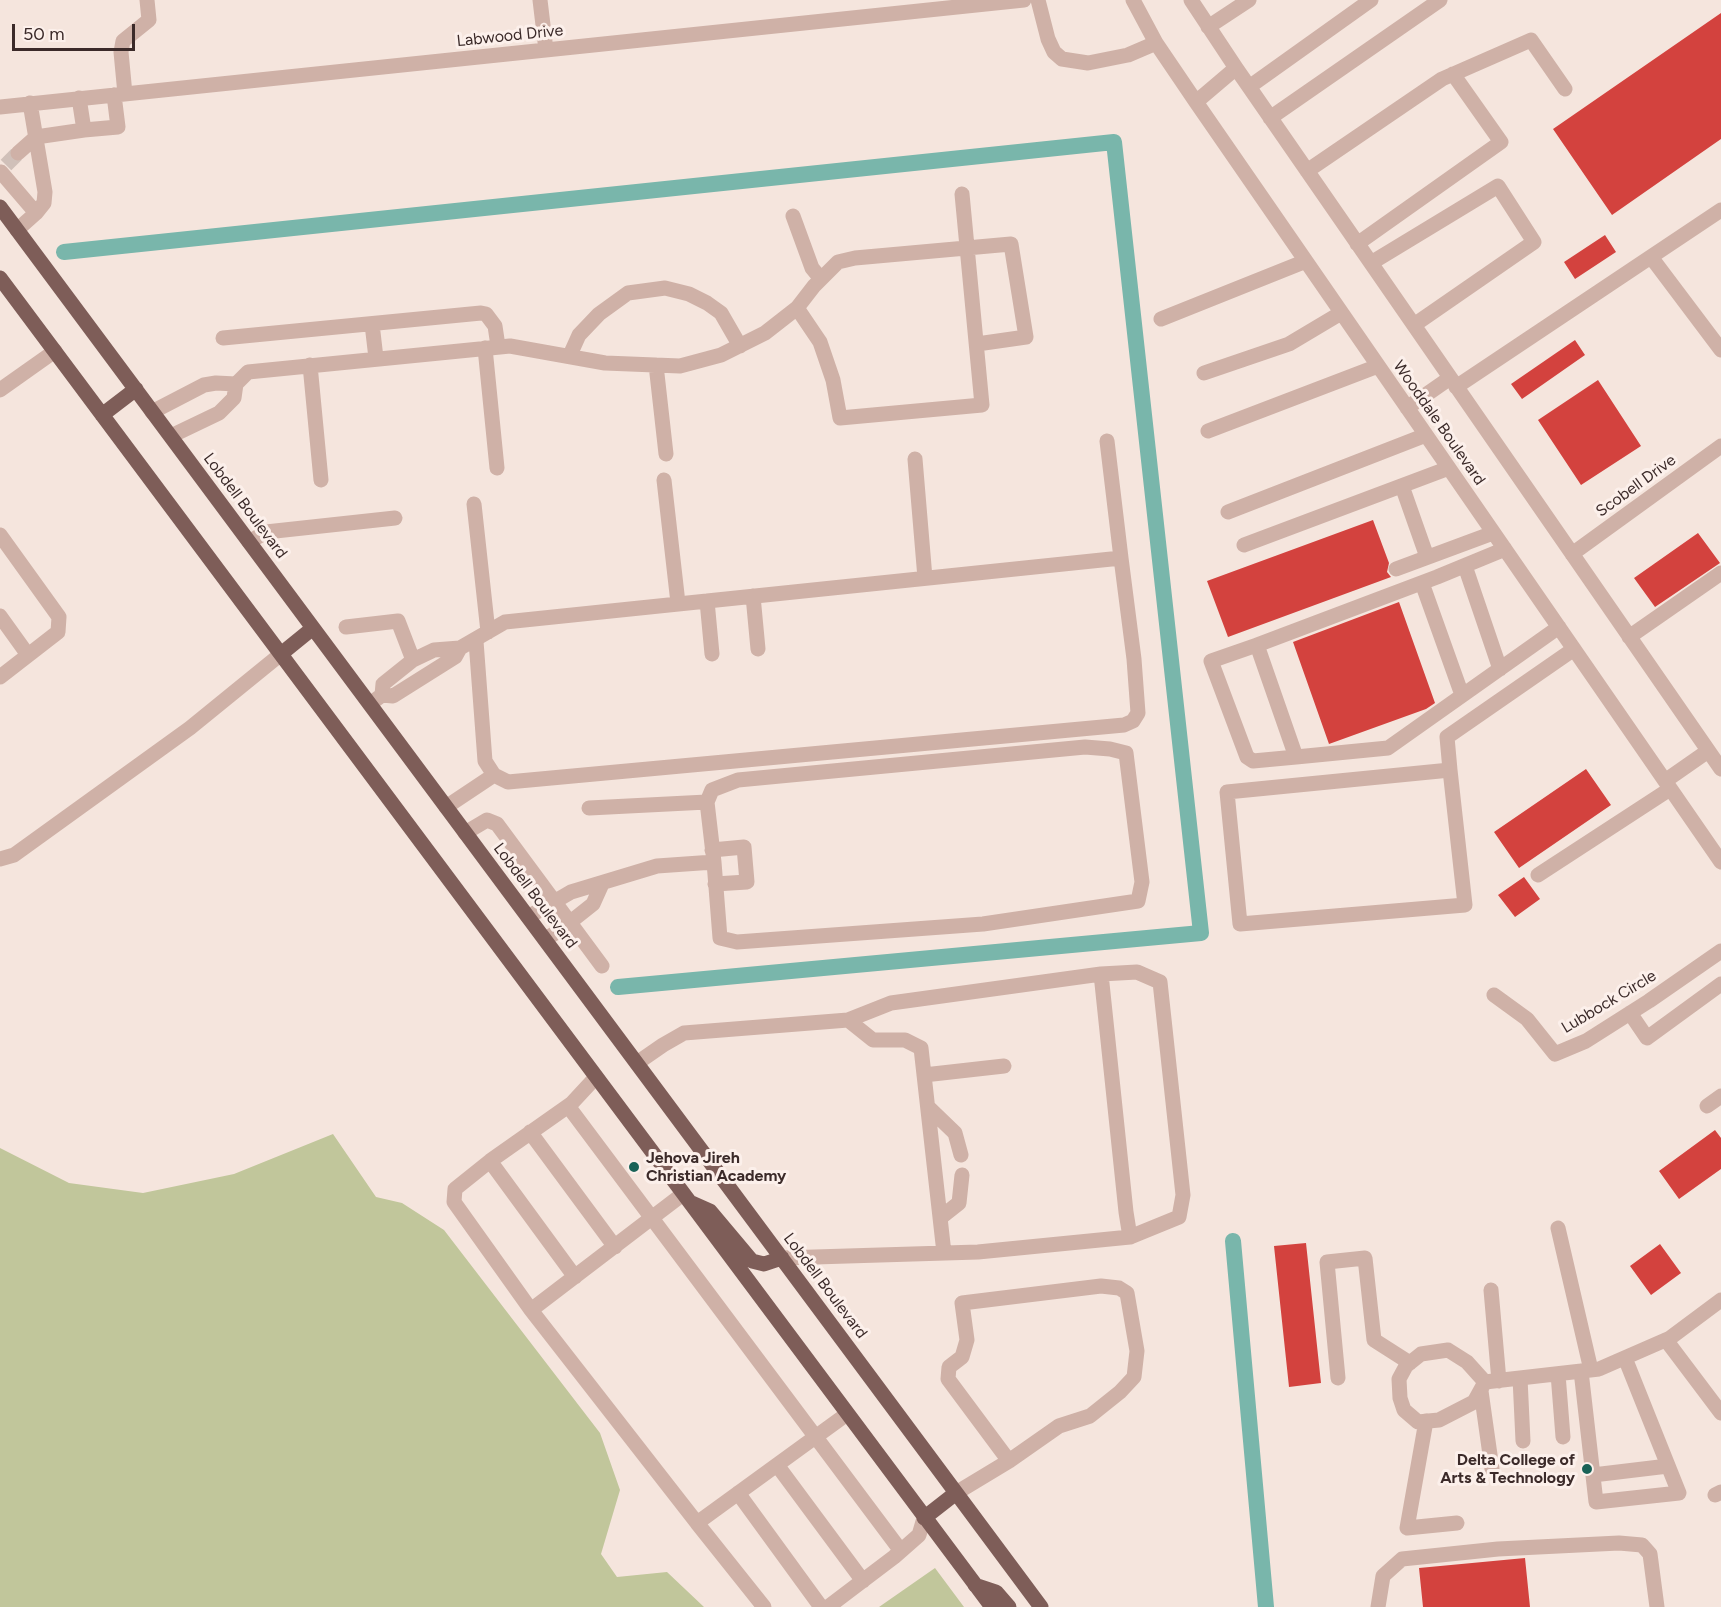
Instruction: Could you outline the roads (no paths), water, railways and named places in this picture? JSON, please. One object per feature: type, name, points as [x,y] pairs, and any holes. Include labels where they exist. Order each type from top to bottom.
[{"type":"main road","name":"Lobdell Boulevard","points":[[0,207],[1041,1607]]},
{"type":"main road","points":[[0,279],[992,1607]]},
{"type":"main road","points":[[102,415],[136,390]]},
{"type":"main road","points":[[280,654],[313,628]]},
{"type":"main road","points":[[686,1198],[710,1211],[752,1261],[764,1264],[782,1258]]},
{"type":"main road","points":[[924,1518],[956,1493]]},
{"type":"main road","points":[[975,1585],[996,1592],[1008,1607]]},
{"type":"street","points":[[18,153],[36,137],[118,127],[123,41],[149,20],[147,0]]},
{"type":"street","points":[[540,0],[546,50]]},
{"type":"street","name":"Labwood Drive","points":[[0,107],[1024,0]]},
{"type":"street","points":[[1038,0],[1048,39],[1054,52],[1062,59],[1088,63],[1128,55],[1156,42]]},
{"type":"street","name":"Wooddale Boulevard","points":[[1133,0],[1156,42],[1196,102],[1721,862]]},
{"type":"street","name":"Wooddale Boulevard","points":[[1191,0],[1721,769]]},
{"type":"street","points":[[1208,27],[1233,5],[1249,0]]},
{"type":"street","points":[[1249,87],[1371,0]]},
{"type":"street","points":[[1270,117],[1440,0]]},
{"type":"street","points":[[1307,171],[1442,79],[1531,40],[1565,89]]},
{"type":"street","points":[[1196,102],[1236,68]]},
{"type":"street","points":[[1358,244],[1501,142],[1453,74]]},
{"type":"street","points":[[79,98],[84,130]]},
{"type":"street","points":[[17,230],[44,203],[45,192],[30,104]]},
{"type":"street","points":[[2,170],[36,213]]},
{"type":"street","points":[[1371,263],[1498,186],[1534,242],[1414,325]]},
{"type":"street","points":[[797,308],[820,342],[833,380],[840,418],[982,405],[962,194]]},
{"type":"street","points":[[1407,408],[1453,382],[1721,210]]},
{"type":"street","points":[[793,216],[812,268],[821,279]]},
{"type":"street","points":[[171,436],[219,413],[234,398],[236,384],[248,372],[510,345],[605,363],[680,366],[721,356],[765,333],[797,308],[838,262],[1011,244],[1026,337],[977,344]]},
{"type":"street","points":[[1651,257],[1721,350]]},
{"type":"street","points":[[1161,320],[1306,261]]},
{"type":"street","points":[[570,355],[579,335],[599,314],[628,293],[665,288],[689,294],[721,313],[740,346]]},
{"type":"street","points":[[1204,373],[1290,344],[1341,313]]},
{"type":"street","points":[[223,338],[486,314],[495,326],[491,347],[497,468]]},
{"type":"street","points":[[372,324],[376,358]]},
{"type":"street","points":[[3,382],[55,351]]},
{"type":"street","points":[[310,365],[321,480]]},
{"type":"street","points":[[656,365],[666,454]]},
{"type":"street","points":[[1208,431],[1378,366]]},
{"type":"street","points":[[152,412],[204,385],[216,382],[236,384]]},
{"type":"street","points":[[1227,512],[1426,435]]},
{"type":"street","points":[[474,504],[482,636],[485,761],[494,775],[508,782],[1124,725],[1133,721],[1138,713],[1134,658],[1107,441]]},
{"type":"street","name":"Scobell Drive","points":[[1572,554],[1721,446]]},
{"type":"street","points":[[915,459],[925,578]]},
{"type":"street","points":[[1244,545],[1449,468]]},
{"type":"street","points":[[664,480],[678,603]]},
{"type":"street","points":[[1402,486],[1427,557]]},
{"type":"street","points":[[249,542],[266,532],[395,518]]},
{"type":"street","points":[[1396,569],[1493,533]]},
{"type":"street","points":[[0,536],[59,617],[58,632],[0,677]]},
{"type":"street","points":[[1505,549],[1422,583],[1211,661],[1247,757],[1254,761],[1388,747],[1559,627]]},
{"type":"street","points":[[382,695],[383,684],[413,662],[434,650],[460,648],[505,622],[1121,558]]},
{"type":"street","points":[[1465,566],[1500,669]]},
{"type":"street","points":[[1629,637],[1721,573]]},
{"type":"street","points":[[1422,583],[1462,695]]},
{"type":"street","points":[[753,596],[758,649]]},
{"type":"street","points":[[707,600],[712,654]]},
{"type":"street","points":[[0,616],[28,655]]},
{"type":"street","points":[[346,627],[398,621],[413,662],[412,682]]},
{"type":"street","points":[[1257,645],[1296,757]]},
{"type":"street","points":[[370,704],[382,695],[393,696],[455,657],[460,648]]},
{"type":"street","points":[[1450,770],[1227,792],[1240,924],[1465,905],[1447,737],[1574,649]]},
{"type":"street","points":[[0,860],[14,855],[190,728],[280,654]]},
{"type":"street","points":[[413,662],[434,670]]},
{"type":"street","points":[[1085,747],[1110,749],[1126,753],[1142,882],[1138,901],[983,924],[737,942],[720,938],[707,802],[712,790],[738,780],[1085,747]]},
{"type":"street","points":[[1538,875],[1667,785],[1708,751]]},
{"type":"street","points":[[446,807],[494,775]]},
{"type":"street","points":[[589,808],[707,802]]},
{"type":"street","points":[[465,832],[487,820],[497,824],[602,966]]},
{"type":"street","points":[[528,917],[571,892],[657,866],[713,856],[744,847],[747,882],[715,884]]},
{"type":"street","points":[[545,939],[593,904],[602,884]]},
{"type":"street","name":"Lubbock Circle","points":[[1494,995],[1527,1019],[1555,1054],[1586,1041],[1720,952]]},
{"type":"street","points":[[637,1063],[684,1033],[848,1020],[891,1003],[1101,974],[1137,972],[1160,982],[1183,1195],[1179,1217],[1130,1237],[978,1252],[782,1258]]},
{"type":"street","points":[[1101,974],[1130,1237]]},
{"type":"street","points":[[1630,1012],[1647,1038],[1721,984]]},
{"type":"street","points":[[848,1020],[873,1040],[905,1040],[921,1048],[944,1253]]},
{"type":"street","points":[[924,1075],[1004,1066]]},
{"type":"street","points":[[596,1077],[568,1106],[490,1161],[455,1189],[454,1202],[531,1310],[764,1607]]},
{"type":"street","points":[[1707,1106],[1721,1096]]},
{"type":"street","points":[[568,1106],[901,1551]]},
{"type":"street","points":[[928,1107],[955,1133],[961,1155]]},
{"type":"street","points":[[530,1132],[615,1247]]},
{"type":"street","points":[[490,1161],[575,1277]]},
{"type":"street","points":[[940,1218],[959,1203],[962,1175]]},
{"type":"street","points":[[531,1310],[652,1218],[686,1198]]},
{"type":"street","points":[[1558,1228],[1586,1371],[1596,1502],[1679,1493],[1624,1358]]},
{"type":"street","points":[[1338,1377],[1327,1262],[1365,1258],[1374,1340],[1410,1363]]},
{"type":"street","points":[[956,1493],[1009,1461],[1059,1426],[1090,1416],[1120,1392],[1134,1377],[1137,1351],[1127,1293],[1119,1288],[1101,1286],[963,1303],[967,1340],[962,1357],[949,1367],[948,1378],[1009,1461]]},
{"type":"street","points":[[1491,1290],[1488,1385],[1492,1469]]},
{"type":"street","points":[[1488,1385],[1467,1362],[1448,1350],[1421,1354],[1406,1366],[1399,1379],[1400,1398],[1404,1410],[1418,1422],[1439,1420],[1474,1402],[1488,1385],[1520,1378],[1599,1370],[1666,1340],[1721,1300]]},
{"type":"street","points":[[1666,1340],[1721,1413]]},
{"type":"street","points":[[1558,1374],[1563,1437]]},
{"type":"street","points":[[1520,1378],[1523,1441]]},
{"type":"street","points":[[697,1523],[848,1414]]},
{"type":"street","points":[[1426,1421],[1407,1528],[1457,1523]]},
{"type":"street","points":[[777,1466],[863,1581]]},
{"type":"street","points":[[1593,1475],[1668,1466]]},
{"type":"street","points":[[738,1492],[821,1607]]},
{"type":"street","points":[[828,1607],[919,1535],[924,1518]]},
{"type":"street","points":[[1378,1607],[1383,1576],[1402,1559],[1498,1549],[1618,1544],[1642,1545],[1650,1554],[1657,1607]]},
{"type":"waterway","points":[[64,252],[1114,142],[1201,933],[618,987]]},
{"type":"waterway","points":[[1233,1241],[1266,1607]]},
{"type":"tunnel","points":[[6,165],[18,153]]},
{"type":"place","name":"Jehova Jireh Christian Academy","points":[[634,1167]]},
{"type":"place","name":"Delta College of Arts & Technology","points":[[1587,1469]]}]
